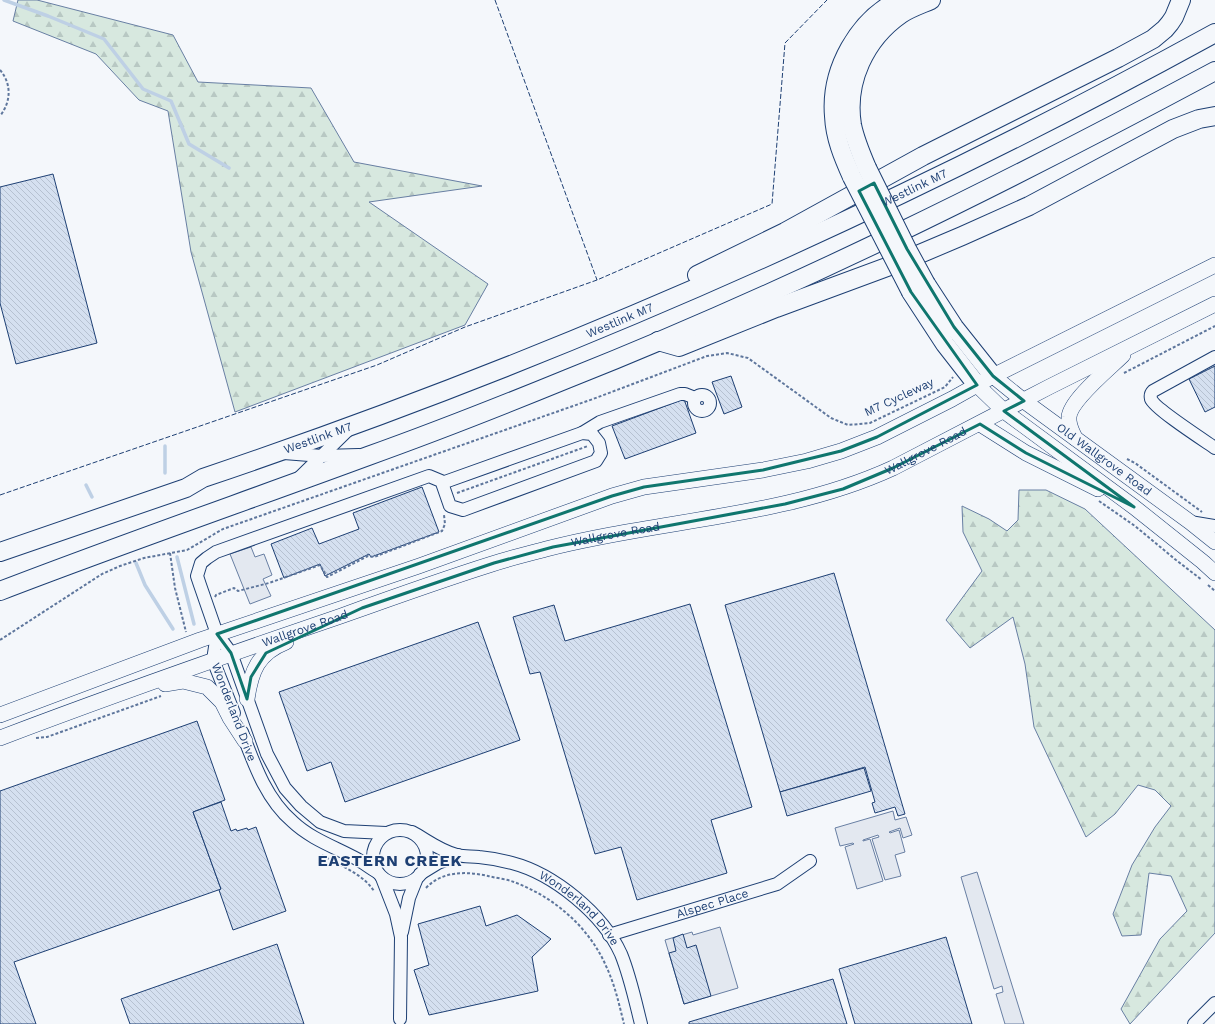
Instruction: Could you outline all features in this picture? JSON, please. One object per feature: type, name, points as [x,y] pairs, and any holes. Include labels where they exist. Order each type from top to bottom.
[{"type":"highway","points":[[899,0],[882,10],[865,27],[851,46],[840,70],[835,96],[834,115],[840,148],[860,172],[907,249],[919,288],[945,344],[977,385]]},
{"type":"highway","points":[[860,172],[851,116],[851,92],[859,64],[869,46],[890,23],[902,13],[932,0]]},
{"type":"highway","points":[[755,255],[785,232],[923,156],[1153,39],[1170,23],[1174,17],[1180,0]]},
{"type":"highway","name":"Westlink M7","points":[[0,552],[186,488],[203,478],[351,427],[675,298],[708,277],[755,255],[935,179],[1215,34]]},
{"type":"highway","points":[[0,591],[136,539],[373,455],[570,378],[658,341],[728,320],[773,300],[1107,129],[1215,71]]},
{"type":"highway","points":[[773,300],[903,261],[1029,206],[1173,130],[1199,119],[1215,116]]},
{"type":"highway","points":[[919,288],[954,327],[993,376]]},
{"type":"highway","points":[[0,540],[182,479],[203,478]]},
{"type":"main road","name":"Wallgrove Road","points":[[0,715],[217,634],[419,566],[612,496],[644,487],[756,471],[807,461],[841,451],[876,437],[952,399],[993,376],[1215,265]]},
{"type":"main road","name":"Wallgrove Road","points":[[0,738],[231,653],[494,563],[553,547],[611,535],[785,504],[843,489],[870,479],[893,468],[1215,304]]},
{"type":"main road","points":[[1074,438],[1069,425],[1069,416],[1072,408],[1082,394],[1134,344]]},
{"type":"main road","name":"Old Wallgrove Road","points":[[993,376],[1024,401],[1190,522],[1215,542]]},
{"type":"main road","name":"Old Wallgrove Road","points":[[977,385],[1004,411],[1134,507],[1215,573]]},
{"type":"main road","points":[[976,426],[1026,453],[1134,507]]},
{"type":"main road","points":[[247,699],[251,677],[256,666],[266,653],[276,646],[305,636],[362,608]]},
{"type":"main road","points":[[140,686],[183,681],[207,687],[222,702],[230,718],[245,741]]},
{"type":"street","points":[[1215,357],[1154,391],[1151,393],[1151,396],[1153,403],[1215,448]]},
{"type":"street","points":[[442,483],[582,433],[600,422],[680,394],[685,394],[695,398]]},
{"type":"street","points":[[293,483],[351,427]]},
{"type":"street","points":[[217,634],[197,576],[201,563],[216,552],[429,476],[442,481],[450,506],[463,510],[596,461],[601,453],[599,443],[592,434],[582,433]]},
{"type":"street","points":[[279,453],[322,456],[373,455]]},
{"type":"street","points":[[1190,522],[1215,526]]},
{"type":"street","name":"Wonderland Drive","points":[[217,634],[231,653],[267,754],[285,788],[301,806],[320,822],[344,831],[386,833]]},
{"type":"street","name":"Wonderland Drive","points":[[217,634],[213,660],[255,766],[274,801],[293,822],[321,842],[357,859],[380,875]]},
{"type":"street","points":[[400,938],[409,898],[419,876],[425,867],[427,859],[424,843],[412,832],[403,829],[386,833],[379,839],[374,846],[373,855],[374,864],[396,914],[400,938],[400,1019]]},
{"type":"street","name":"Wonderland Drive","points":[[412,832],[438,848],[458,856],[479,857],[512,863],[544,877],[567,891],[588,909],[609,935],[620,953],[629,974],[641,1024]]},
{"type":"street","name":"Wonderland Drive","points":[[419,876],[438,863],[458,856]]},
{"type":"street","name":"Alspec Place","points":[[609,935],[777,884],[810,861]]},
{"type":"street","points":[[380,875],[390,882],[400,884],[409,882],[419,876]]},
{"type":"street","points":[[1194,1024],[1215,1003]]},
{"type":"path","points":[[0,70],[7,81],[9,96],[5,110],[0,116]]},
{"type":"path","points":[[1118,376],[1215,326]]},
{"type":"path","name":"M7 Cycleway","points":[[848,425],[870,423],[945,386],[954,376]]},
{"type":"path","points":[[214,599],[216,595],[234,588],[238,591],[269,583],[320,565],[327,576],[368,556],[374,557],[442,531],[445,524],[441,502],[454,497],[457,493],[599,443]]},
{"type":"path","points":[[1122,457],[1135,463],[1207,515]]},
{"type":"path","points":[[1097,499],[1135,526],[1215,591]]},
{"type":"path","points":[[170,553],[175,588],[186,632],[189,634]]},
{"type":"path","points":[[27,727],[36,738],[47,738],[116,711],[164,695]]},
{"type":"path","points":[[321,855],[365,880],[376,896]]},
{"type":"path","points":[[425,889],[431,882],[438,878],[455,874],[475,873],[513,882],[529,888],[552,901],[576,921],[595,946],[606,966],[617,996],[624,1024]]},
{"type":"highlighted area","points":[[874,183],[907,249],[954,327],[993,376],[1024,401],[1004,411],[1134,507],[1026,453],[980,424],[893,468],[843,489],[785,504],[553,547],[494,563],[362,608],[266,653],[251,677],[247,699],[231,653],[217,634],[612,496],[644,487],[763,470],[841,451],[877,437],[977,385],[911,292],[859,191]]},
{"type":"green space","points":[[18,0],[37,0],[173,35],[198,82],[311,88],[354,162],[482,186],[369,202],[488,284],[465,325],[235,412],[191,252],[168,111],[139,100],[96,54],[13,21]]},
{"type":"green space","points":[[1019,490],[1046,490],[1085,509],[1215,630],[1215,933],[1130,1024],[1121,1009],[1160,939],[1187,911],[1171,876],[1149,873],[1141,935],[1122,936],[1113,914],[1132,865],[1155,827],[1171,806],[1155,790],[1138,785],[1115,814],[1086,837],[1034,727],[1025,664],[1013,617],[970,648],[946,620],[982,571],[963,532],[962,506],[989,519],[1007,531],[1018,520]]},
{"type":"shaded area","points":[[251,547],[255,557],[264,554],[272,575],[263,579],[271,596],[250,604],[230,554]]},
{"type":"shaded area","points":[[893,811],[895,820],[906,817],[912,835],[903,838],[900,828],[889,832],[899,830],[905,852],[895,855],[901,876],[885,880],[872,839],[879,837],[878,835],[863,841],[870,839],[883,881],[857,889],[845,847],[854,844],[840,846],[835,828]]},
{"type":"shaded area","points":[[977,872],[1024,1024],[1005,1024],[996,994],[1003,992],[1002,986],[994,989],[961,877]]},
{"type":"shaded area","points":[[720,927],[738,988],[684,1004],[665,940],[692,932],[693,935]]},
{"type":"building","points":[[53,174],[97,343],[16,364],[0,303],[0,187]]},
{"type":"building","points":[[1215,366],[1215,407],[1205,412],[1189,379]]},
{"type":"building","points":[[731,376],[742,407],[724,414],[712,382]]},
{"type":"building","points":[[684,399],[696,433],[625,459],[612,426]]},
{"type":"building","points":[[422,487],[439,532],[371,557],[369,554],[325,576],[320,564],[284,578],[271,544],[312,528],[319,544],[359,529],[353,513]]},
{"type":"building","points":[[834,573],[905,814],[898,816],[895,807],[875,813],[872,803],[875,802],[865,767],[780,792],[725,605]]},
{"type":"building","points":[[690,604],[752,807],[711,820],[727,873],[637,900],[621,847],[595,854],[540,672],[530,674],[513,617],[554,605],[565,641]]},
{"type":"building","points":[[478,622],[520,740],[345,802],[331,762],[307,771],[279,692]]},
{"type":"building","points":[[197,721],[225,800],[193,812],[221,889],[14,962],[36,1024],[0,1024],[0,791]]},
{"type":"building","points":[[864,768],[871,791],[787,816],[780,792]]},
{"type":"building","points":[[221,802],[231,831],[247,828],[248,830],[256,827],[286,911],[233,930],[219,890],[221,889],[193,812]]},
{"type":"building","points":[[480,906],[486,926],[517,915],[551,939],[532,957],[538,991],[429,1015],[414,970],[429,965],[418,924]]},
{"type":"building","points":[[683,934],[687,948],[696,945],[711,996],[684,1004],[669,953],[676,951],[673,938]]},
{"type":"building","points":[[946,937],[972,1024],[855,1024],[839,969]]},
{"type":"building","points":[[277,944],[304,1024],[130,1024],[121,999]]},
{"type":"building","points":[[833,979],[847,1024],[689,1024],[689,1022]]},
{"type":"waterway","points":[[4,0],[104,39],[143,89],[171,101],[189,144],[229,168]]},
{"type":"waterway","points":[[165,446],[165,473]]},
{"type":"waterway","points":[[86,485],[92,497]]},
{"type":"waterway","points":[[177,557],[194,624]]},
{"type":"waterway","points":[[136,563],[145,585],[173,629]]},
{"type":"fence","points":[[495,0],[597,280]]},
{"type":"fence","points":[[0,495],[377,365],[465,327],[597,280],[772,204],[785,43],[827,0]]},
{"type":"district","name":"EASTERN CREEK","points":[[390,860]]}]
